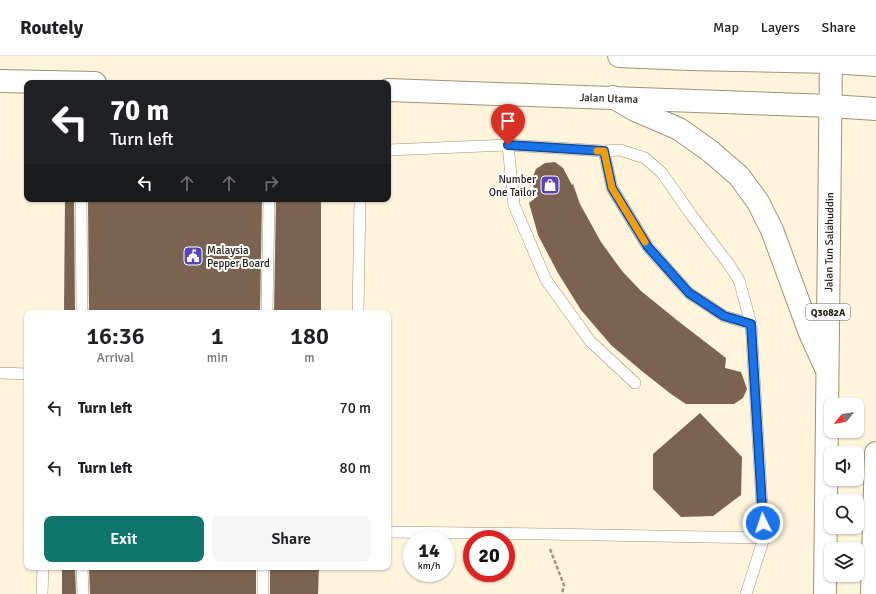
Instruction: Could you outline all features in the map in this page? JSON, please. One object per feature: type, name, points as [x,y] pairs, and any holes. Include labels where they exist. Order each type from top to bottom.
[{"type":"main road","points":[[619,56],[688,59],[831,59],[876,65]]},
{"type":"main road","name":"Jalan Tun Salahuddin","points":[[825,594],[831,59]]},
{"type":"main road","points":[[0,81],[24,82]]},
{"type":"main road","name":"Jalan Utama","points":[[391,90],[613,97],[876,109]]},
{"type":"main road","points":[[613,97],[635,110],[679,129],[710,151],[739,176],[758,202],[772,230],[810,333],[827,372]]},
{"type":"main road","points":[[872,594],[876,453]]},
{"type":"lane","points":[[391,150],[508,145],[604,151],[620,150],[644,158],[662,173],[739,280],[751,324],[764,538],[746,594]]},
{"type":"lane","points":[[508,145],[514,204],[546,280],[590,341],[635,383]]},
{"type":"lane","points":[[604,151],[612,188],[648,247],[689,293],[724,316],[751,324]]},
{"type":"lane","points":[[81,202],[82,310]]},
{"type":"lane","points":[[267,310],[269,202]]},
{"type":"lane","points":[[358,310],[360,202]]},
{"type":"lane","points":[[0,373],[24,374]]},
{"type":"lane","points":[[391,532],[764,538]]},
{"type":"lane","points":[[42,594],[43,570]]},
{"type":"lane","points":[[82,570],[83,594]]},
{"type":"lane","points":[[263,570],[263,594]]},
{"type":"path","points":[[544,534],[564,585],[562,594]]},
{"type":"building","points":[[555,162],[563,168],[572,185],[573,184],[580,204],[601,242],[622,271],[641,291],[726,358],[725,368],[741,372],[747,389],[743,398],[734,404],[686,404],[643,372],[611,345],[581,310],[558,273],[538,235],[529,203],[538,196],[531,181],[536,169],[545,163]]},
{"type":"building","points":[[65,202],[74,202],[75,310],[64,310]]},
{"type":"building","name":"Malaysia Pepper Board","points":[[88,202],[262,202],[260,310],[89,310]]},
{"type":"building","points":[[276,202],[321,202],[321,310],[274,310]]},
{"type":"building","points":[[700,413],[742,457],[741,495],[713,516],[681,517],[653,489],[653,454]]},
{"type":"building","points":[[62,570],[75,570],[76,594],[62,594]]},
{"type":"building","points":[[89,570],[256,570],[256,594],[90,594]]},
{"type":"building","points":[[270,570],[319,570],[318,594],[270,594]]},
{"type":"slow traffic","points":[[597,151],[604,151],[612,188],[645,242]]},
{"type":"place","name":"Number One Tailor","points":[[550,185]]},
{"type":"place","name":"Malaysia Pepper Board","points":[[193,256]]},
{"type":"route","points":[[508,145],[604,151],[612,188],[648,247],[689,293],[724,316],[751,324],[763,523]]}]
